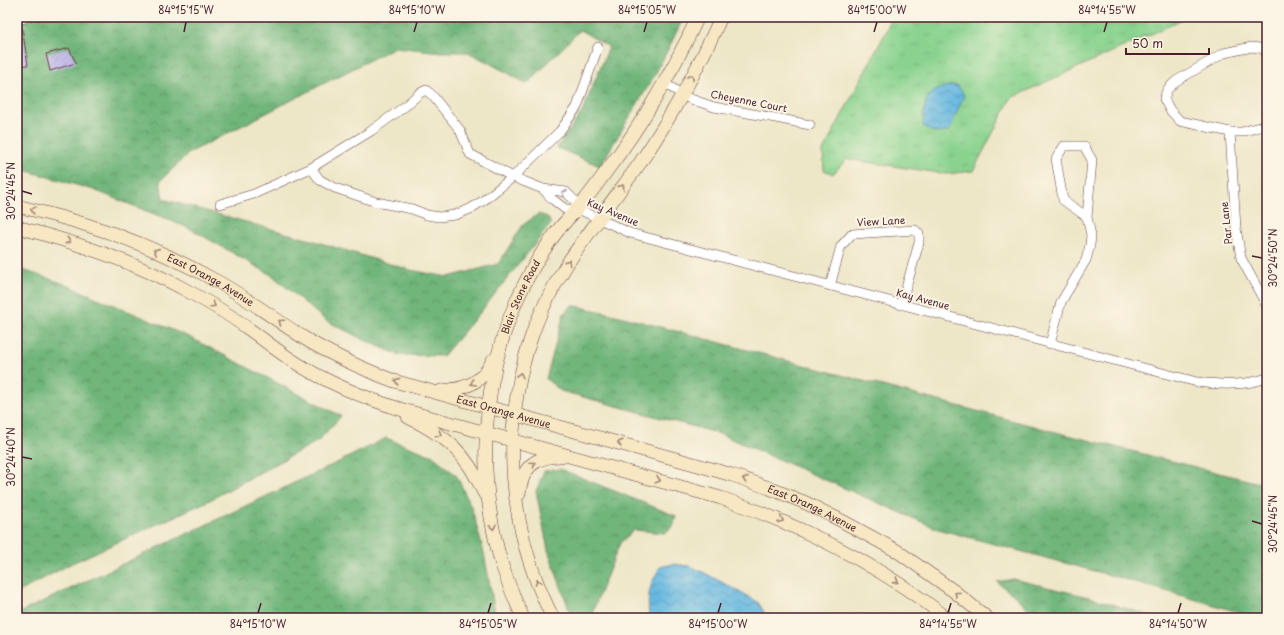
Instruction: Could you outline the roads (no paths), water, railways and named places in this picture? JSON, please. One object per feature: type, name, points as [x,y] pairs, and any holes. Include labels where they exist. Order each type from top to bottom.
[{"type":"street","points":[[17,20],[29,17]]},
{"type":"street","name":"Blair Stone Road","points":[[524,618],[508,581],[493,530],[485,464],[485,433],[488,406],[502,340],[513,309],[534,266],[561,227],[578,209],[640,124],[664,83],[698,17]]},
{"type":"street","points":[[554,618],[532,569],[524,543],[513,476],[512,440],[514,413],[516,396],[525,357],[540,314],[568,261],[640,162],[662,129],[682,94],[721,17]]},
{"type":"street","points":[[311,168],[320,180],[335,188],[376,202],[412,208],[427,215],[439,217],[470,209],[513,177],[560,131],[576,107],[598,47]]},
{"type":"street","points":[[1267,63],[1266,49],[1252,47],[1224,53],[1176,81],[1167,90],[1164,99],[1170,110],[1180,121],[1230,132],[1242,132],[1266,125],[1267,123]]},
{"type":"street","name":"Cheyenne Court","points":[[664,83],[682,94],[714,107],[781,118],[810,125]]},
{"type":"street","points":[[220,204],[254,194],[311,168],[370,131],[426,90],[432,95],[460,130],[470,154],[513,177],[543,189],[566,192],[575,201],[578,209]]},
{"type":"street","name":"Par Lane","points":[[1230,132],[1236,228],[1241,258],[1267,306]]},
{"type":"street","points":[[1050,344],[1061,302],[1086,260],[1091,236],[1087,217],[1092,160],[1084,146],[1064,146],[1056,159],[1063,200],[1087,217]]},
{"type":"street","name":"Kay Avenue","points":[[543,189],[551,198],[565,208],[578,209],[630,233],[1050,344],[1197,382],[1218,385],[1238,385],[1267,378]]},
{"type":"street","name":"East Orange Avenue","points":[[17,206],[90,226],[154,250],[220,283],[339,358],[388,378],[732,475],[806,503],[897,551],[938,580],[987,618]]},
{"type":"street","name":"East Orange Avenue","points":[[17,227],[106,253],[160,276],[229,315],[292,360],[343,389],[380,403],[721,498],[760,511],[791,524],[862,560],[896,581],[947,618]]},
{"type":"street","name":"View Lane","points":[[830,286],[841,246],[852,234],[915,230],[919,234],[919,243],[901,305]]},
{"type":"street","points":[[434,391],[468,386],[481,378],[492,363],[502,340]]},
{"type":"street","points":[[380,403],[437,433],[456,448],[474,473],[489,503]]},
{"type":"street","points":[[518,512],[519,492],[526,470],[534,463],[542,459],[552,456],[569,456]]},
{"type":"water","points":[[952,85],[958,86],[964,95],[949,131],[938,133],[923,126],[925,104],[928,98],[936,90]]},
{"type":"water","points":[[673,564],[689,566],[703,572],[758,602],[764,612],[764,618],[649,618],[648,603],[653,580],[660,567]]}]
